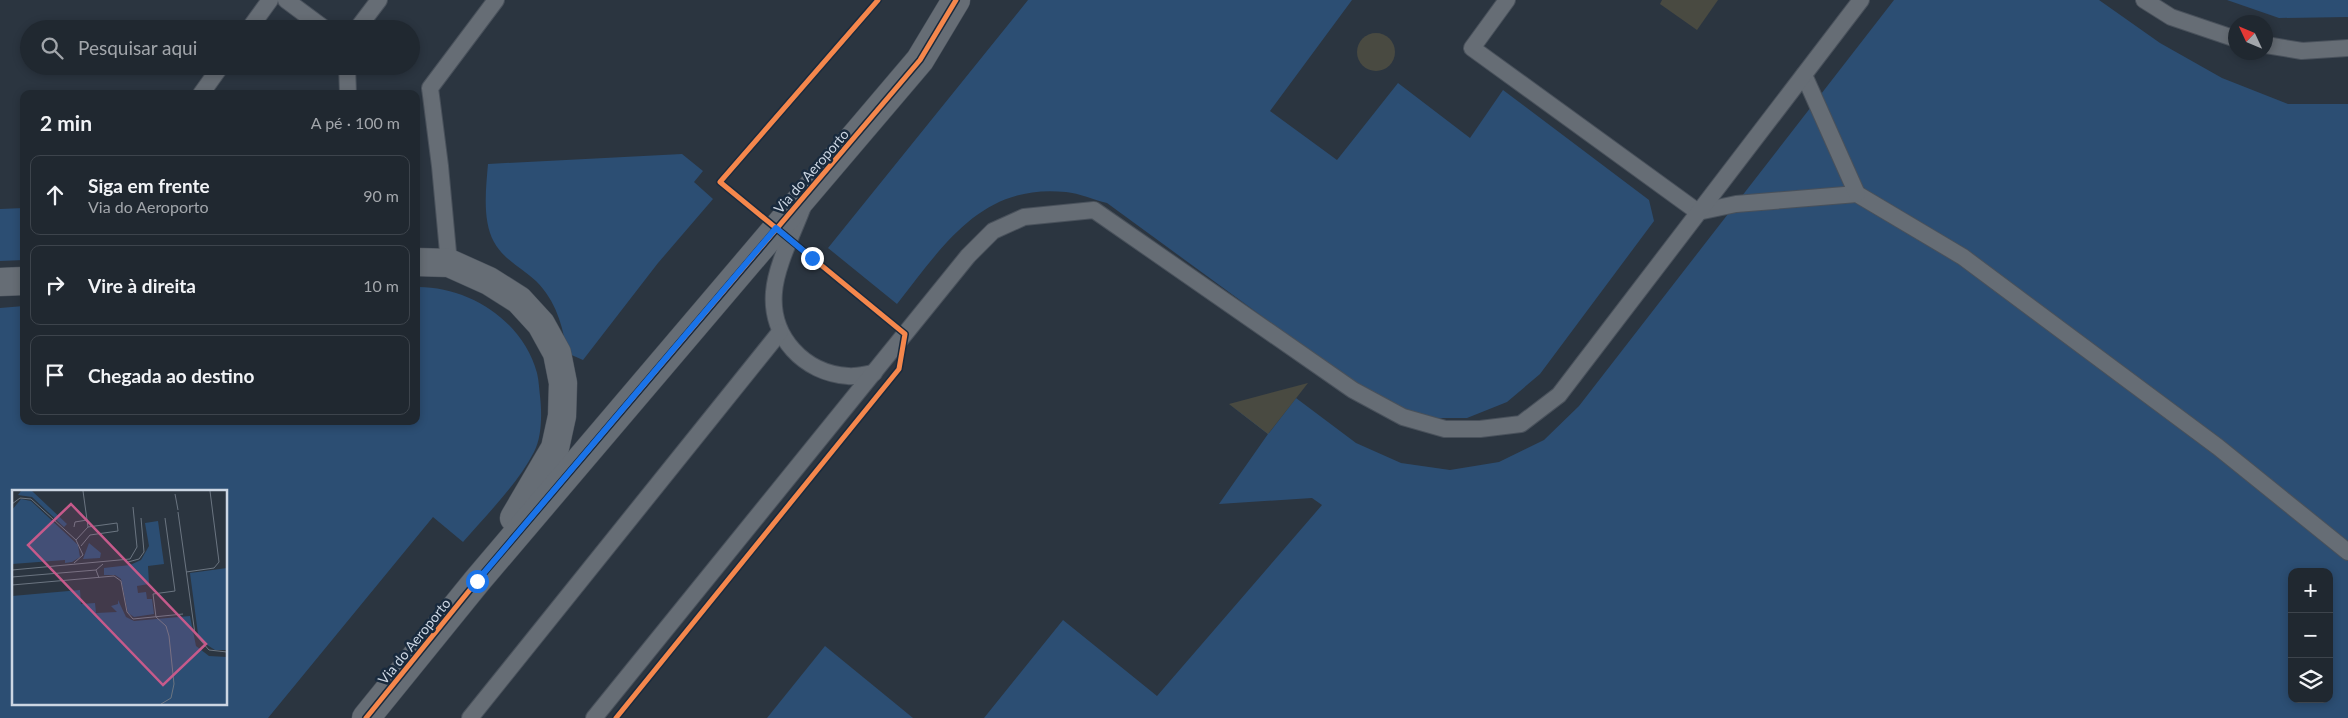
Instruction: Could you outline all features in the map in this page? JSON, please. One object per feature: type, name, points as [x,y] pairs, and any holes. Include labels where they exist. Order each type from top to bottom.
[{"type":"street","name":"Via do Aeroporto","points":[[366,718],[477,581],[920,60],[956,0]]},
{"type":"street","points":[[920,60],[970,0]]},
{"type":"street","points":[[420,262],[449,263],[489,281],[519,300],[541,324],[557,353],[563,383],[562,416],[555,448],[477,581]]},
{"type":"street","points":[[0,282],[20,281]]},
{"type":"lane","points":[[256,20],[270,0]]},
{"type":"lane","points":[[286,0],[313,20]]},
{"type":"lane","points":[[364,20],[379,0]]},
{"type":"lane","points":[[449,263],[440,166],[430,88],[496,0]]},
{"type":"lane","points":[[1506,0],[1472,48],[1698,212],[1736,204],[1857,194]]},
{"type":"lane","points":[[594,718],[968,256],[993,231],[1024,217],[1094,210],[1353,390],[1403,417],[1444,429],[1521,424],[1559,395],[1861,0]]},
{"type":"lane","points":[[2144,0],[2171,17],[2228,36]]},
{"type":"lane","points":[[2273,46],[2302,50],[2348,48]]},
{"type":"lane","points":[[204,90],[215,75]]},
{"type":"lane","points":[[347,75],[348,90]]},
{"type":"lane","points":[[1804,75],[1857,194],[1963,257],[2218,446],[2348,552]]},
{"type":"lane","points":[[809,191],[790,240],[774,291],[775,316],[780,332],[802,360],[824,372],[849,377],[874,373]]},
{"type":"lane","points":[[470,718],[780,332]]},
{"type":"shaded area","points":[[1028,0],[1352,0],[1270,111],[1337,160],[1398,83],[1470,138],[1503,90],[1649,200],[1654,221],[1540,374],[1507,402],[1467,418],[1423,418],[1382,404],[1107,203],[1066,192],[1036,192],[1010,198],[987,208],[948,241],[897,304],[828,248]]},
{"type":"shaded area","points":[[1894,0],[2099,0],[2160,43],[2222,78],[2288,104],[2348,104],[2348,718],[984,718],[1063,620],[1157,696],[1322,505],[1312,498],[1219,504],[1268,434],[1229,404],[1269,433],[1296,398],[1356,443],[1401,463],[1450,470],[1499,462],[1544,440],[1579,406]]},
{"type":"shaded area","points":[[2227,0],[2348,0],[2348,17],[2279,18]]},
{"type":"shaded area","points":[[682,154],[703,171],[694,182],[713,199],[658,263],[583,360],[567,353],[558,314],[549,297],[536,281],[503,254],[490,233],[486,214],[488,164]]},
{"type":"shaded area","points":[[20,208],[20,260],[0,261],[0,209]]},
{"type":"shaded area","points":[[420,287],[436,288],[474,300],[491,310],[520,337],[530,354],[538,379],[541,417],[537,446],[510,488],[463,542],[433,517],[268,718],[0,718],[0,308],[20,306],[20,425],[420,425]]},
{"type":"shaded area","points":[[825,646],[913,718],[767,718]]},
{"type":"building","points":[[1662,0],[1718,0],[1697,30],[1660,4]]},
{"type":"building","points":[[1376,33],[1389,39],[1395,52],[1389,65],[1376,71],[1363,65],[1357,52],[1363,39]]},
{"type":"building","points":[[1308,383],[1268,434],[1229,404]]},
{"type":"cycle path","points":[[616,718],[899,369],[905,334],[720,182],[878,0]]},
{"type":"cycle path","points":[[366,718],[477,581],[920,60],[956,0]]},
{"type":"route","points":[[477,581],[776,228],[812,258]]}]
